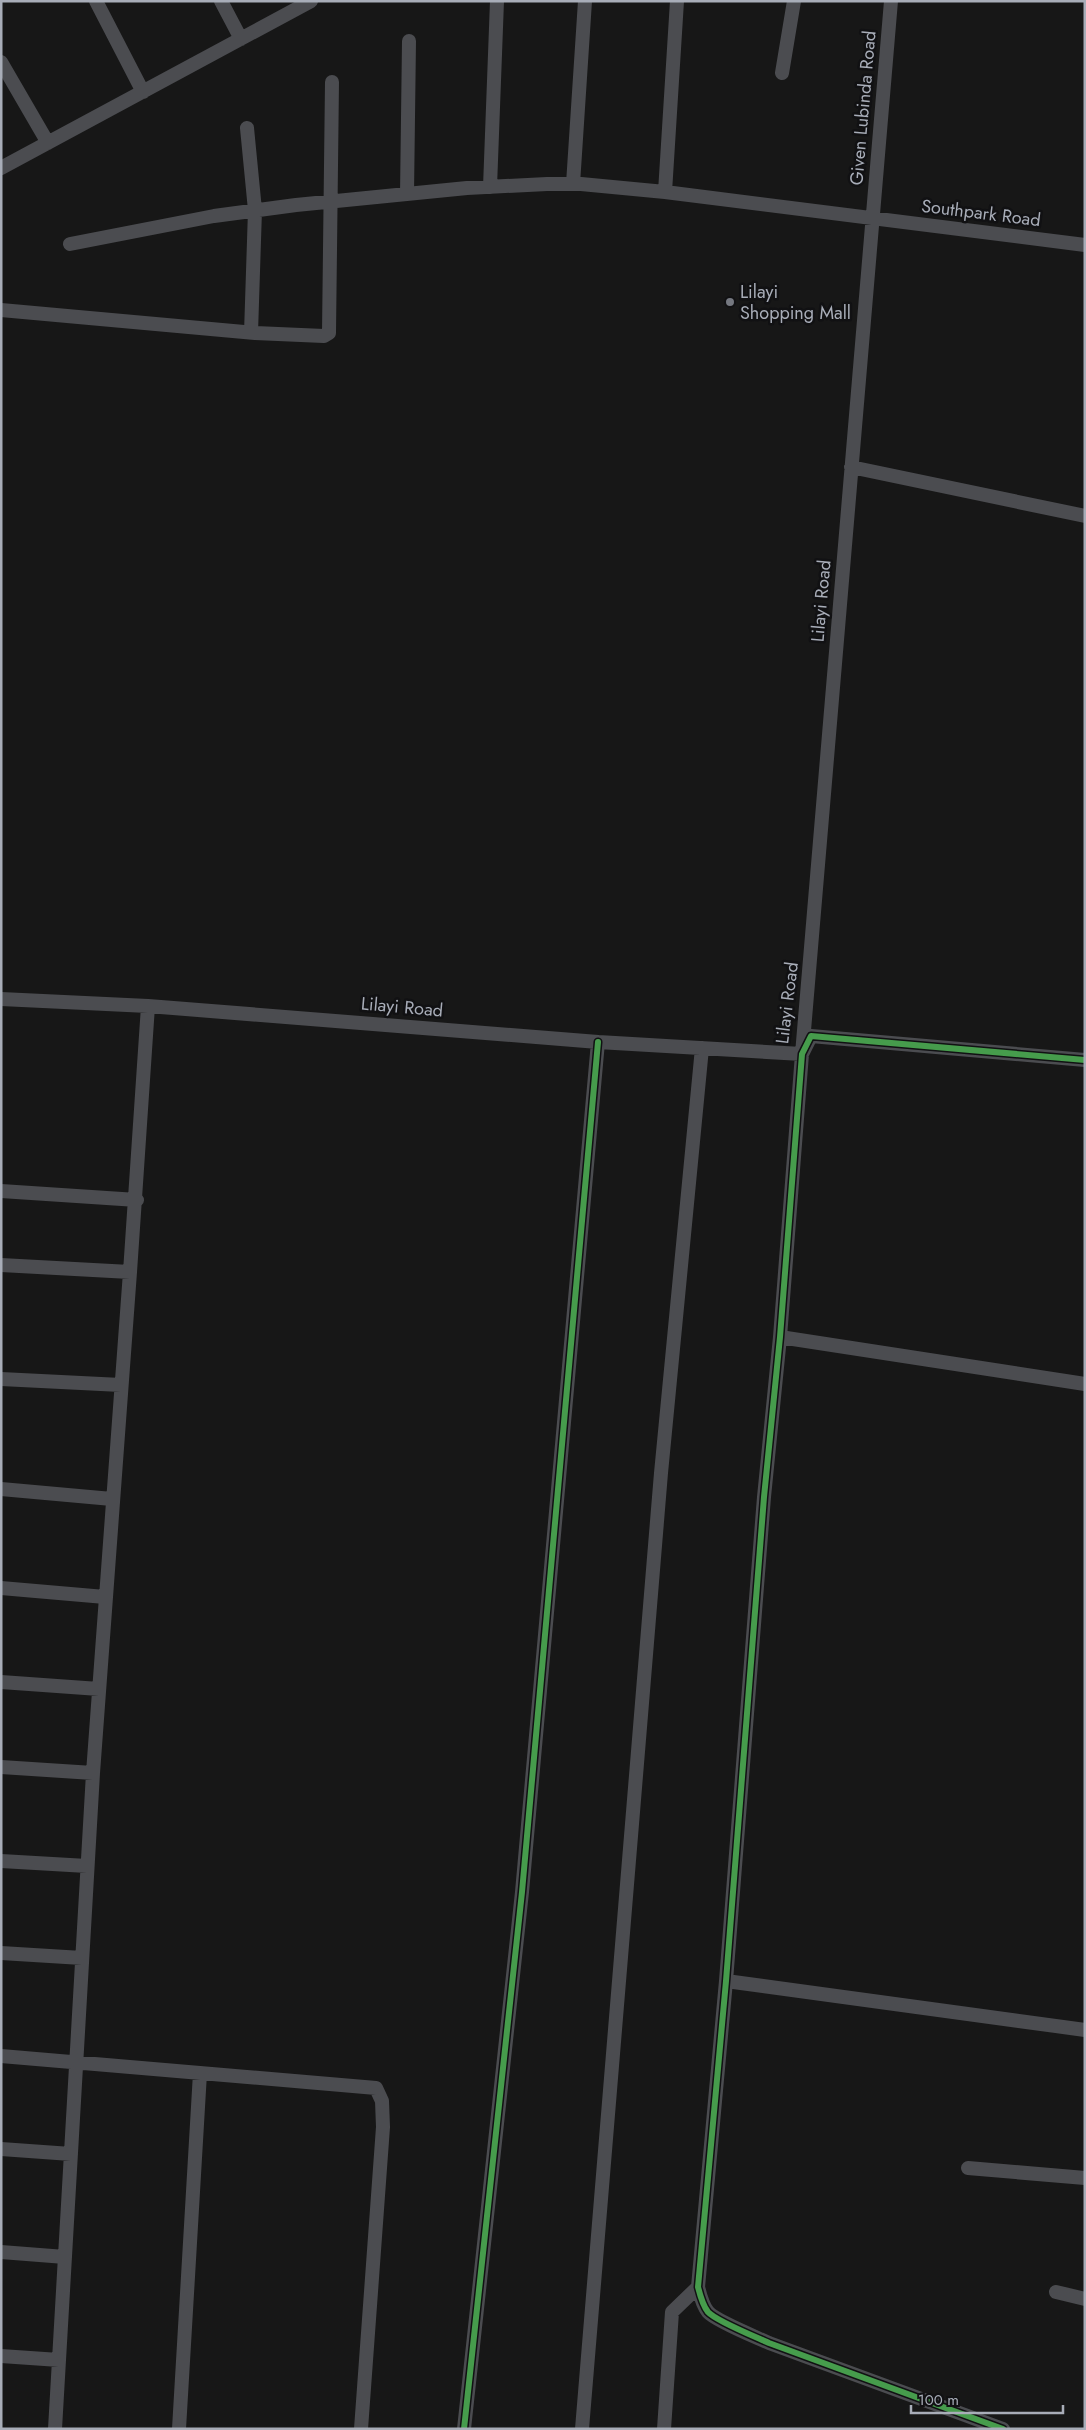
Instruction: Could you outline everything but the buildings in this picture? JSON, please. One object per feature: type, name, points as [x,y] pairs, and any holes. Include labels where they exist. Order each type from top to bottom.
[{"type":"street","points":[[96,1],[143,92]]},
{"type":"street","points":[[221,1],[241,39]]},
{"type":"street","points":[[1,168],[311,1]]},
{"type":"street","points":[[490,187],[498,1]]},
{"type":"street","points":[[573,184],[585,1]]},
{"type":"street","points":[[665,192],[677,1]]},
{"type":"street","points":[[782,72],[794,1]]},
{"type":"street","name":"Given Lubinda Road","points":[[872,219],[891,1]]},
{"type":"street","points":[[407,194],[409,41]]},
{"type":"street","points":[[1,62],[48,143]]},
{"type":"street","points":[[1,310],[251,333],[324,336],[329,333],[332,82]]},
{"type":"street","points":[[247,128],[255,210],[251,333]]},
{"type":"street","name":"Southpark Road","points":[[70,244],[214,216],[255,210],[331,201],[490,187],[573,184],[665,192],[1085,245]]},
{"type":"street","name":"Lilayi Road","points":[[1,999],[148,1006],[598,1042],[802,1054],[872,219]]},
{"type":"street","points":[[851,466],[1085,516]]},
{"type":"street","points":[[55,2429],[93,1773],[112,1499],[137,1200],[148,1006]]},
{"type":"street","points":[[1003,2429],[745,2332],[709,2313],[698,2287],[726,1981],[802,1054],[811,1036],[1085,1060]]},
{"type":"street","points":[[464,2429],[522,1882],[598,1042]]},
{"type":"street","points":[[582,2429],[659,1493],[702,1048]]},
{"type":"street","points":[[1,1191],[137,1200]]},
{"type":"street","points":[[1,1265],[130,1272]]},
{"type":"street","points":[[780,1337],[1085,1384]]},
{"type":"street","points":[[1,1379],[121,1385]]},
{"type":"street","points":[[1,1489],[112,1499]]},
{"type":"street","points":[[1,1588],[105,1597]]},
{"type":"street","points":[[1,1682],[99,1689]]},
{"type":"street","points":[[1,1767],[93,1773]]},
{"type":"street","points":[[1,1861],[87,1866]]},
{"type":"street","points":[[1,1952],[82,1958]]},
{"type":"street","points":[[726,1981],[1085,2030]]},
{"type":"street","points":[[1,2056],[376,2088],[382,2101],[383,2127],[361,2429]]},
{"type":"street","points":[[179,2429],[200,2073]]},
{"type":"street","points":[[1,2149],[71,2154]]},
{"type":"street","points":[[968,2168],[1085,2178]]},
{"type":"street","points":[[1,2252],[65,2257]]},
{"type":"street","points":[[664,2429],[669,2328],[672,2312],[698,2287]]},
{"type":"street","points":[[1056,2292],[1085,2299]]},
{"type":"street","points":[[1,2356],[59,2360]]},
{"type":"cycle path","points":[[1003,2429],[769,2343],[737,2329],[708,2312],[703,2304],[698,2287],[726,1981],[764,1497],[780,1337],[802,1054],[811,1036],[1085,1060]]},
{"type":"cycle path","points":[[464,2429],[522,1892],[598,1042]]},
{"type":"place","name":"Lilayi Shopping Mall","points":[[730,302]]}]
